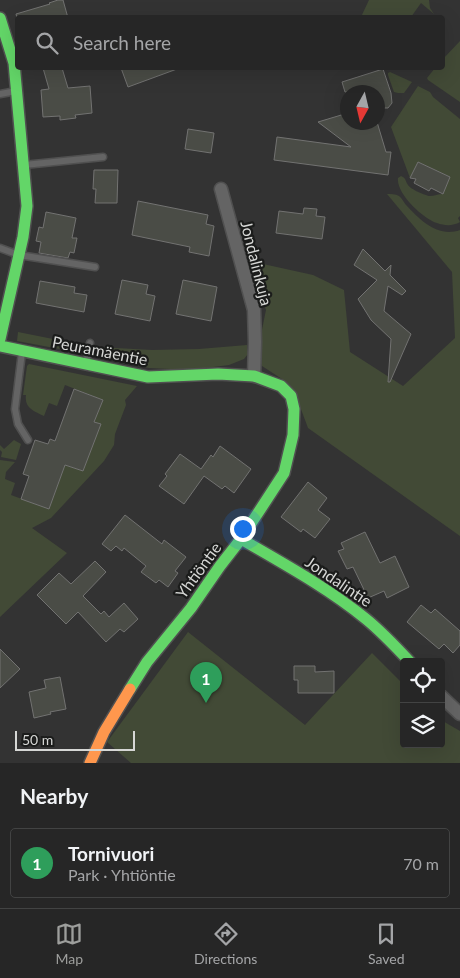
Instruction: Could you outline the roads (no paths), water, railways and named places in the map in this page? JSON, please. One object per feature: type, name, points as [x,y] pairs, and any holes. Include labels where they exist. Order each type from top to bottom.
[{"type":"street","points":[[0,18],[14,63],[27,206],[23,237],[0,339]]},
{"type":"street","name":"Jondalinkuja","points":[[221,189],[254,310],[254,376]]},
{"type":"street","name":"Peuramäentie","points":[[0,346],[148,377],[218,374],[254,376]]},
{"type":"street","name":"Yhtiöntie","points":[[90,763],[104,732],[147,662],[191,608],[241,539],[284,473],[293,435],[294,409],[291,396],[281,386],[254,376]]},
{"type":"street","name":"Jondalintie","points":[[241,539],[313,581],[362,615],[406,658]]},
{"type":"street","points":[[445,700],[460,714]]},
{"type":"lane","points":[[0,94],[17,91]]},
{"type":"lane","points":[[23,165],[103,157]]},
{"type":"lane","points":[[0,248],[19,255],[95,267]]},
{"type":"lane","points":[[86,364],[90,343]]},
{"type":"lane","points":[[22,351],[15,409],[18,424],[28,440]]},
{"type":"place","name":"Tornivuori","points":[[206,703]]}]
